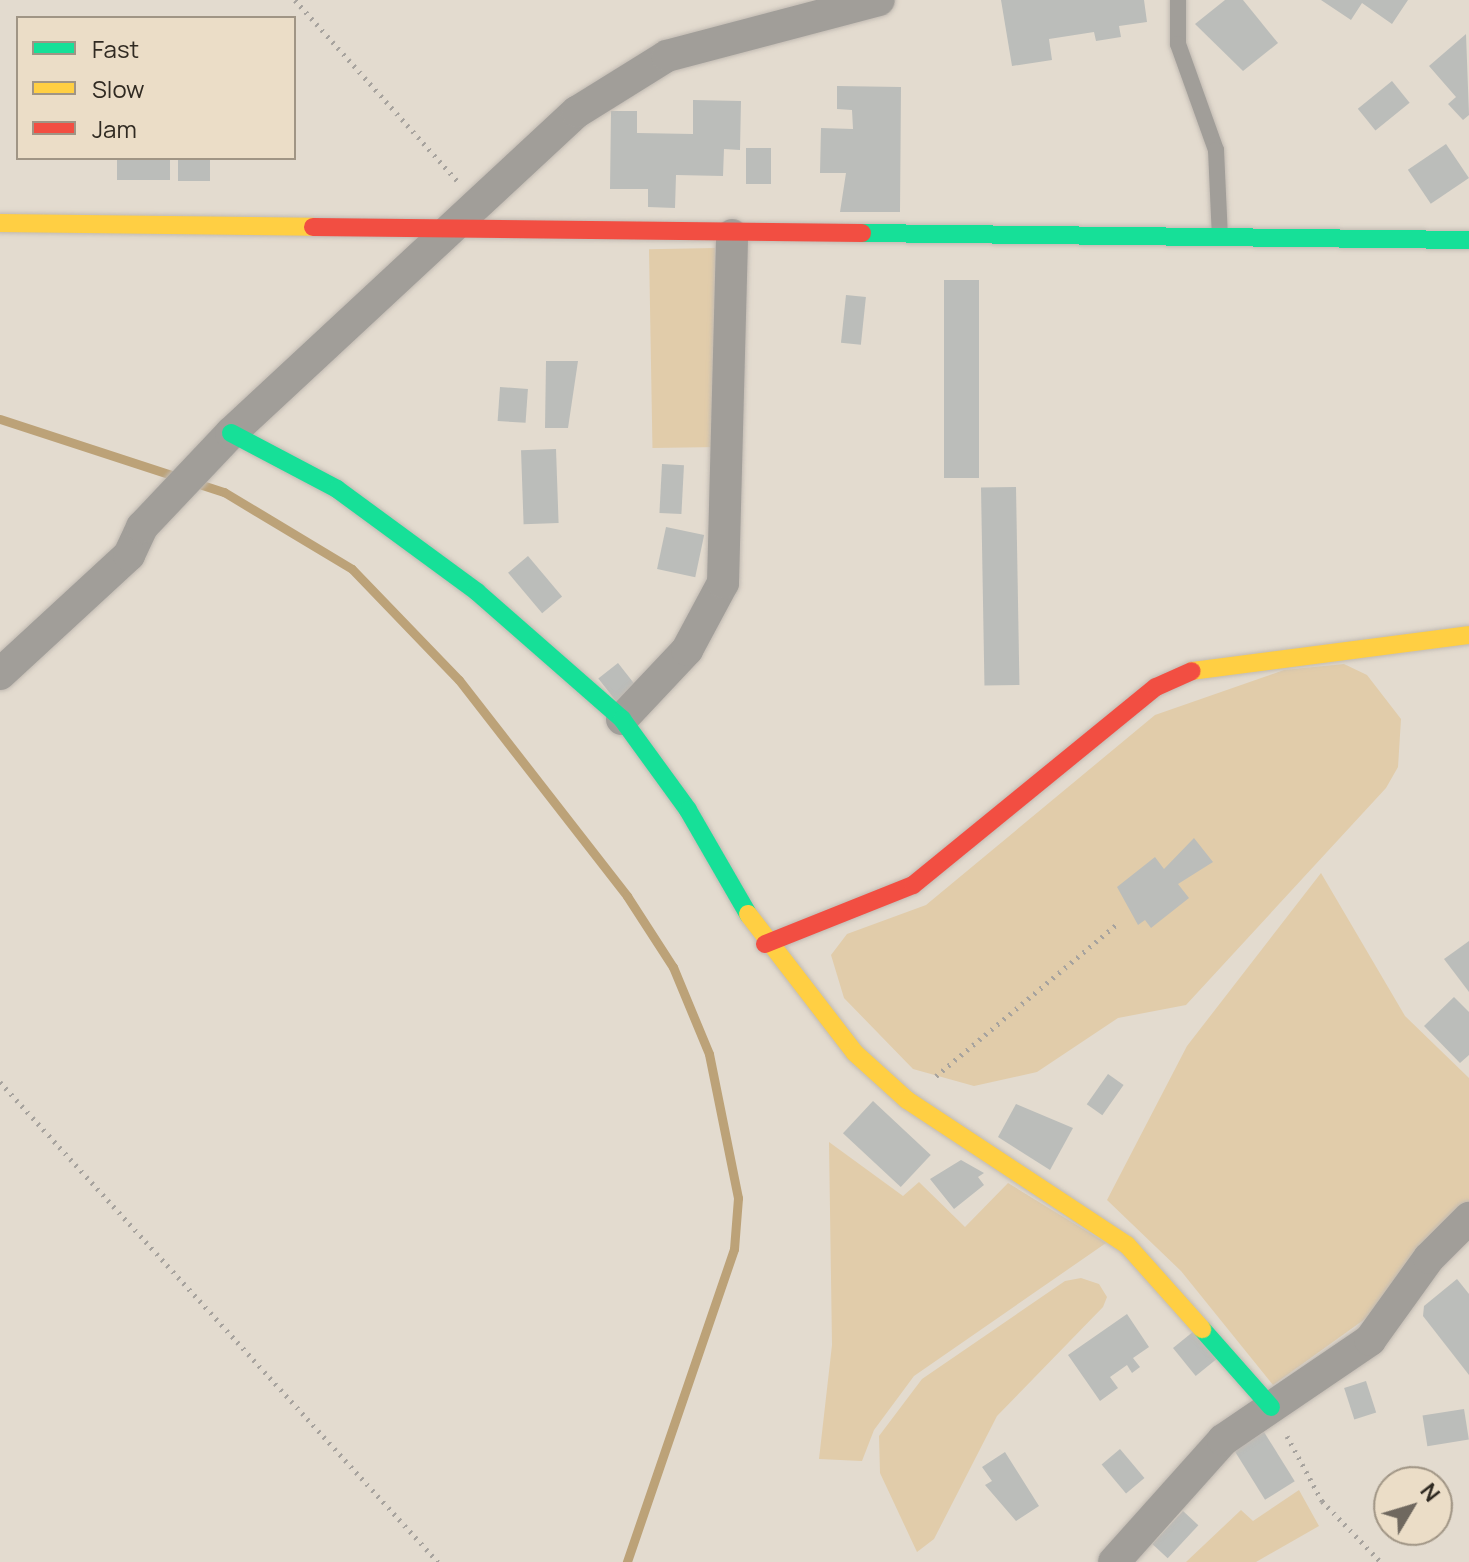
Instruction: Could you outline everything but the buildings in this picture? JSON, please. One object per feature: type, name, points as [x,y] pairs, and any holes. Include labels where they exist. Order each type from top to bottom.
[{"type":"street","points":[[0,674],[129,555],[142,527],[231,433],[445,228],[577,112],[667,56],[879,0]]},
{"type":"street","points":[[0,223],[732,235],[1469,240]]},
{"type":"street","points":[[622,719],[687,650],[723,583],[732,235]]},
{"type":"street","points":[[231,433],[337,489],[477,592],[622,719],[688,810],[765,944],[855,1053],[907,1100],[1127,1245],[1271,1407]]},
{"type":"street","points":[[765,944],[913,885],[1156,687],[1196,669],[1469,635]]},
{"type":"street","points":[[1114,1562],[1223,1440],[1370,1340],[1429,1258],[1469,1218]]},
{"type":"lane","points":[[1178,0],[1178,44],[1216,150],[1220,239]]},
{"type":"path","points":[[295,0],[476,202]]},
{"type":"path","points":[[907,1100],[1116,925]]},
{"type":"path","points":[[0,1082],[438,1562]]},
{"type":"path","points":[[1271,1407],[1322,1501],[1381,1562]]},
{"type":"shaded area","points":[[715,248],[718,447],[652,448],[649,249]]},
{"type":"shaded area","points":[[1344,664],[1367,675],[1401,719],[1398,767],[1386,788],[1186,1005],[1118,1018],[1037,1072],[974,1086],[913,1069],[844,998],[831,955],[847,934],[926,905],[1155,715],[1284,670]]},
{"type":"shaded area","points":[[1321,873],[1405,1016],[1469,1078],[1469,1202],[1365,1319],[1273,1385],[1181,1271],[1107,1200],[1187,1046]]},
{"type":"shaded area","points":[[829,1142],[903,1196],[919,1182],[965,1227],[1008,1183],[1106,1243],[914,1376],[874,1430],[862,1461],[819,1459],[832,1345]]},
{"type":"shaded area","points":[[1081,1278],[1099,1284],[1107,1297],[1103,1307],[997,1416],[934,1539],[917,1552],[880,1473],[879,1436],[922,1379],[1065,1281]]},
{"type":"shaded area","points":[[1299,1490],[1319,1526],[1256,1562],[1186,1562],[1241,1510],[1253,1521]]},
{"type":"waterway","points":[[0,419],[224,492],[352,569],[459,680],[627,896],[673,967],[709,1054],[738,1198],[734,1249],[627,1562]]},
{"type":"traffic: fast","points":[[862,233],[1469,240]]},
{"type":"traffic: fast","points":[[231,433],[337,489],[477,592],[622,719],[688,810],[748,914]]},
{"type":"traffic: fast","points":[[1202,1329],[1271,1407]]},
{"type":"traffic: slow","points":[[0,223],[313,227]]},
{"type":"traffic: slow","points":[[1192,671],[1469,635]]},
{"type":"traffic: slow","points":[[748,914],[855,1053],[907,1100],[1127,1245],[1202,1329]]},
{"type":"traffic: jam","points":[[313,227],[862,233]]},
{"type":"traffic: jam","points":[[765,944],[913,885],[1156,687],[1192,671]]}]
